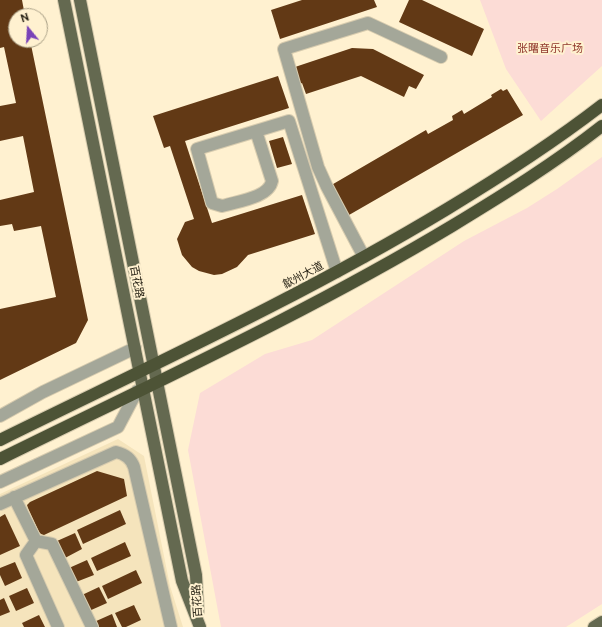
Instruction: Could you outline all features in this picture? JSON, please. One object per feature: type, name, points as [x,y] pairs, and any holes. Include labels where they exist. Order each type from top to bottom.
[{"type":"highway","name":"歙州大道","points":[[0,440],[290,297],[364,257],[468,196],[548,145],[602,104]]},
{"type":"highway","points":[[0,459],[298,312],[422,244],[477,211],[557,159],[602,126]]},
{"type":"main road","name":"百花路","points":[[64,0],[140,371],[140,390],[182,581],[199,626]]},
{"type":"main road","name":"百花路","points":[[80,0],[196,575],[199,626]]},
{"type":"main road","points":[[594,627],[602,622]]},
{"type":"street","points":[[364,257],[318,167],[284,50],[368,23],[441,57]]},
{"type":"street","points":[[256,131],[272,181],[270,187],[263,193],[226,205],[222,206],[212,204],[197,149],[256,131],[289,121],[337,272]]},
{"type":"street","points":[[0,416],[43,392],[135,348]]},
{"type":"street","points":[[0,482],[118,427],[140,390]]},
{"type":"street","points":[[0,504],[116,452],[126,456],[134,467],[171,627]]},
{"type":"street","points":[[14,497],[36,541]]},
{"type":"street","points":[[36,541],[26,555],[58,627]]},
{"type":"street","points":[[36,541],[52,544],[92,627]]},
{"type":"shaded area","points":[[118,439],[144,456],[170,586],[183,627],[0,627],[0,494]]},
{"type":"green space","name":"张曙音乐广场","points":[[480,0],[602,0],[602,66],[541,121],[506,69]]},
{"type":"green space","points":[[602,157],[602,604],[566,627],[221,627],[188,450],[200,393],[265,354],[312,340],[464,241],[527,208]]},
{"type":"building","points":[[0,0],[22,0],[24,8],[8,8],[8,48],[32,48],[88,320],[76,343],[0,380],[0,309],[56,297],[41,226],[14,231],[12,224],[0,226],[0,200],[34,192],[23,136],[0,141],[0,106],[16,103],[4,47],[0,48]]},
{"type":"building","points":[[302,0],[374,0],[377,7],[280,39],[271,10]]},
{"type":"building","points":[[409,0],[422,0],[484,29],[472,56],[399,22]]},
{"type":"building","points":[[352,48],[373,49],[424,75],[416,89],[409,86],[404,97],[361,76],[306,94],[302,83],[300,84],[295,67]]},
{"type":"building","points":[[278,76],[289,108],[185,141],[212,223],[302,195],[315,234],[248,255],[237,267],[222,274],[214,275],[199,271],[192,267],[182,255],[177,239],[185,222],[194,219],[170,146],[164,148],[153,116]]},
{"type":"building","points":[[501,89],[503,91],[507,89],[523,115],[349,215],[342,203],[328,187],[426,130],[428,134],[453,120],[452,116],[462,110],[464,114],[492,97],[491,95]]},
{"type":"building","points":[[283,137],[292,164],[277,168],[269,141]]},
{"type":"building","points":[[97,471],[124,479],[127,496],[44,535],[41,534],[27,505],[30,502]]},
{"type":"building","points":[[120,510],[126,524],[83,544],[77,530]]},
{"type":"building","points":[[5,514],[20,546],[0,555],[0,517]]},
{"type":"building","points":[[75,533],[82,549],[65,558],[57,541]]},
{"type":"building","points":[[125,542],[131,556],[97,571],[91,558]]},
{"type":"building","points":[[87,560],[94,575],[76,582],[69,568]]},
{"type":"building","points":[[15,562],[22,578],[5,586],[0,575],[0,568]]},
{"type":"building","points":[[136,570],[142,583],[108,599],[102,586]]},
{"type":"building","points":[[99,587],[107,603],[89,611],[82,595]]},
{"type":"building","points":[[27,588],[34,603],[16,611],[9,596]]},
{"type":"building","points":[[4,598],[10,612],[0,616],[0,600]]},
{"type":"building","points":[[134,605],[141,620],[126,627],[122,627],[115,613]]},
{"type":"building","points":[[112,614],[117,627],[96,627],[94,622]]},
{"type":"building","points":[[39,615],[45,627],[24,627],[22,623]]}]
